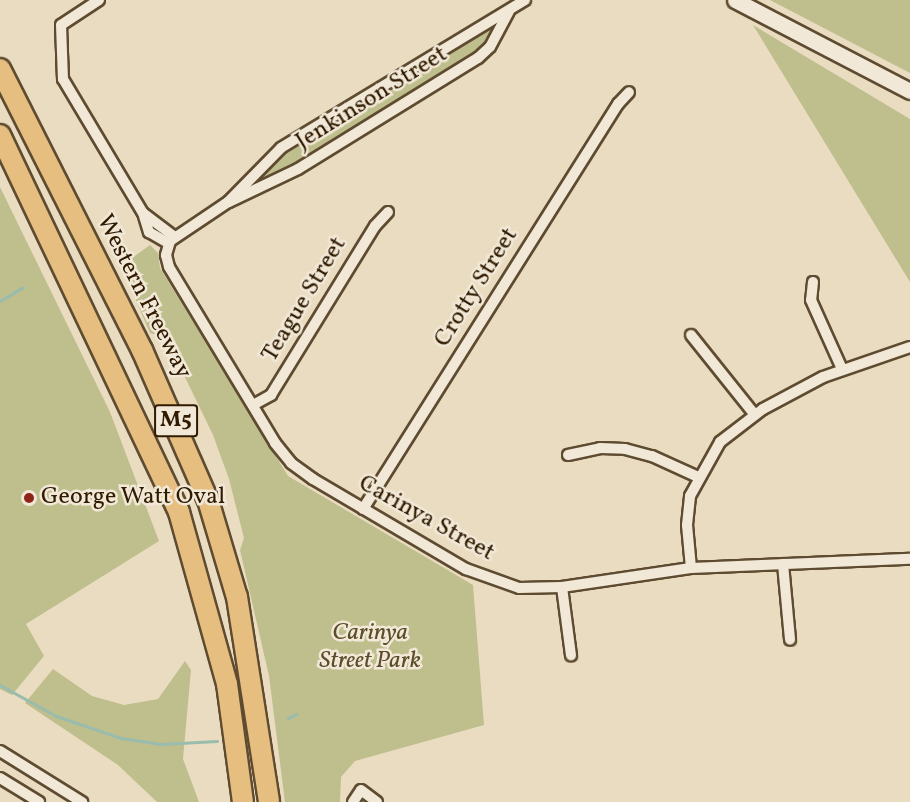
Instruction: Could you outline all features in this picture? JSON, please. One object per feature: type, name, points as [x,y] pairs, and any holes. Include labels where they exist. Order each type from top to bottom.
[{"type":"highway","name":"Western Freeway","points":[[0,69],[142,350],[208,500],[239,606],[269,802]]},
{"type":"highway","name":"M5","points":[[0,135],[179,512],[227,684],[243,802]]},
{"type":"main road","points":[[735,0],[910,91]]},
{"type":"street","points":[[99,0],[61,25],[61,66],[66,87],[143,213],[150,232],[171,240]]},
{"type":"street","name":"Jenkinson Street","points":[[228,202],[243,198],[298,169],[478,58],[490,47],[505,17],[520,3]]},
{"type":"street","name":"Jenkinson Street","points":[[171,240],[228,202],[281,148],[520,3]]},
{"type":"street","name":"Crotty Street","points":[[363,509],[611,114],[629,92]]},
{"type":"street","name":"Teague Street","points":[[254,405],[271,395],[375,226],[388,212]]},
{"type":"street","name":"Carinya Street","points":[[171,240],[169,267],[291,463],[363,509],[489,579],[519,588],[562,587],[691,567],[910,559]]},
{"type":"street","points":[[813,282],[811,300],[842,369]]},
{"type":"street","points":[[691,335],[755,415]]},
{"type":"street","points":[[691,567],[688,509],[698,477],[720,442],[755,415],[842,369],[910,347]]},
{"type":"street","points":[[567,455],[600,448],[632,450],[698,477]]},
{"type":"street","points":[[783,564],[790,640]]},
{"type":"street","points":[[562,587],[571,655]]},
{"type":"street","points":[[0,751],[82,802]]},
{"type":"street","points":[[0,778],[39,802]]},
{"type":"street","points":[[353,802],[361,790],[377,802]]},
{"type":"green space","points":[[770,0],[910,0],[910,73]]},
{"type":"green space","points":[[753,25],[910,119],[910,282]]},
{"type":"green space","points":[[492,28],[488,43],[470,58],[287,170],[257,182],[290,150]]},
{"type":"green space","points":[[0,187],[110,412],[159,541],[26,624],[44,656],[12,695],[0,689]]},
{"type":"green space","name":"Carinya Street Park","points":[[150,245],[158,253],[160,268],[288,476],[473,585],[484,725],[355,761],[341,777],[340,802],[285,802],[269,676],[240,550],[244,538],[229,479],[213,435],[166,338],[150,333],[121,266]]},
{"type":"green space","points":[[185,661],[191,670],[183,759],[199,802],[157,802],[118,765],[25,703],[53,669],[92,696],[124,705],[158,699]]},
{"type":"waterway","points":[[0,301],[22,288]]},
{"type":"waterway","points":[[0,685],[56,716],[121,738],[161,744],[217,741]]},
{"type":"waterway","points":[[288,718],[296,714]]},
{"type":"place","name":"George Watt Oval","points":[[29,498]]}]
